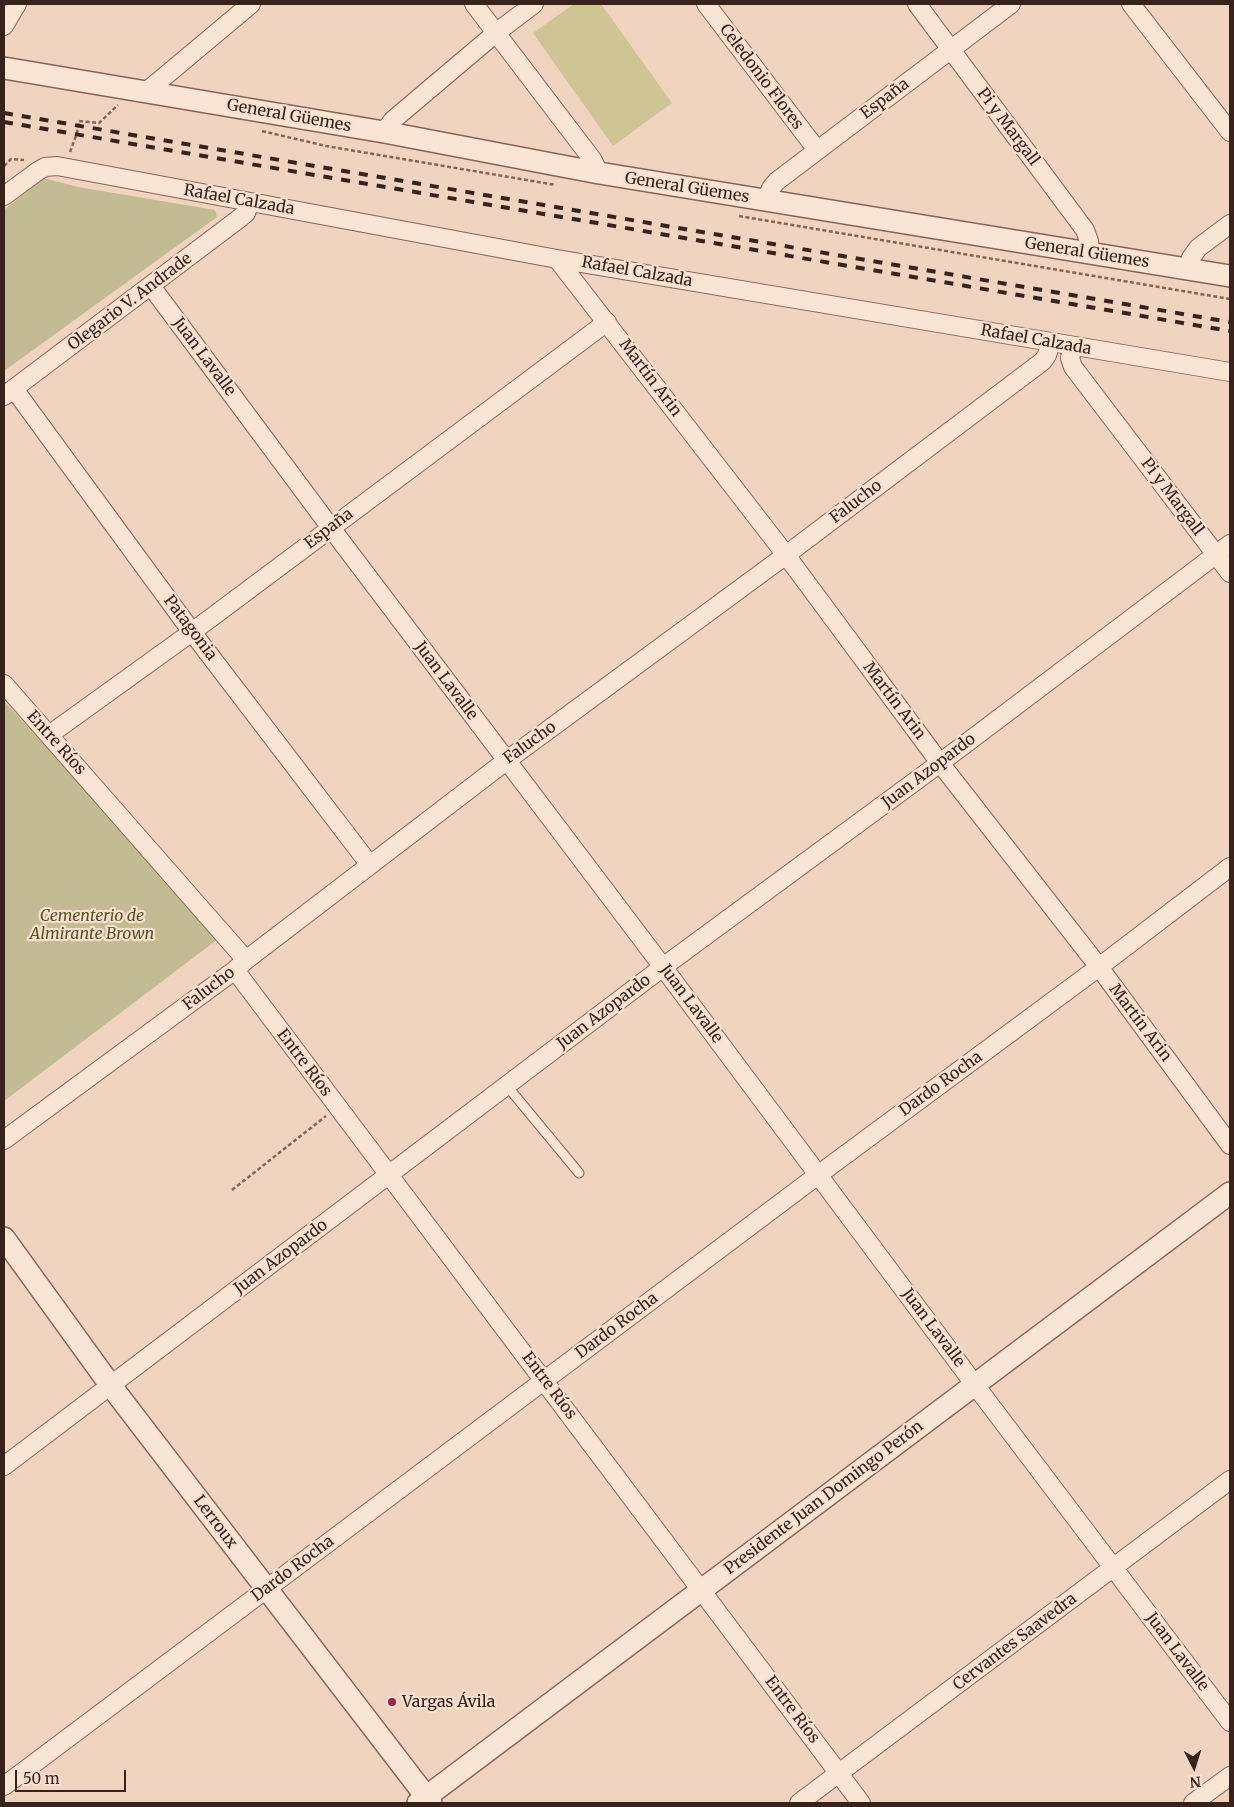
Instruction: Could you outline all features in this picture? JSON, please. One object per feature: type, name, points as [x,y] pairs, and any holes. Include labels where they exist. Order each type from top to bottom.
[{"type":"street","points":[[4,26],[17,4]]},
{"type":"street","points":[[140,91],[251,4]]},
{"type":"street","points":[[474,4],[592,159],[599,173]]},
{"type":"street","points":[[384,132],[393,120],[497,32],[534,4]]},
{"type":"street","name":"Celedonio Flores","points":[[706,4],[817,150]]},
{"type":"street","name":"Pi y Margall","points":[[917,4],[1085,230],[1089,241],[1090,254]]},
{"type":"street","name":"España","points":[[766,201],[771,188],[777,181],[1012,4]]},
{"type":"street","points":[[1131,4],[1230,132]]},
{"type":"street","name":"General Güemes","points":[[4,68],[384,132],[599,173],[1230,276]]},
{"type":"street","name":"Rafael Calzada","points":[[4,196],[45,167],[57,166],[557,259],[1230,372]]},
{"type":"street","name":"Olegario V. Andrade","points":[[9,393],[240,218],[246,213],[250,202]]},
{"type":"street","points":[[1187,269],[1191,258],[1198,248],[1230,224]]},
{"type":"street","name":"Martín Arin","points":[[557,259],[786,555],[940,763],[1099,967],[1230,1145]]},
{"type":"street","name":"Juan Lavalle","points":[[151,286],[506,761],[1230,1722]]},
{"type":"street","name":"España","points":[[50,735],[192,632],[607,322]]},
{"type":"street","name":"Falucho","points":[[4,1140],[240,965],[506,761],[786,555],[1043,360],[1047,355],[1050,342]]},
{"type":"street","name":"Pi y Margall","points":[[1073,346],[1070,358],[1073,367],[1223,549],[1230,573]]},
{"type":"street","name":"Patagonia","points":[[9,393],[370,865]]},
{"type":"street","name":"Juan Azopardo","points":[[4,1466],[663,967],[940,763],[1223,549]]},
{"type":"street","name":"Entre Ríos","points":[[4,684],[50,735],[240,965],[337,1108],[545,1380],[861,1803]]},
{"type":"street","name":"Dardo Rocha","points":[[4,1786],[818,1175],[1099,967],[1230,866]]},
{"type":"street","name":"Presidente Juan Domingo Perón","points":[[425,1801],[701,1590],[1230,1193]]},
{"type":"street","name":"Lerroux","points":[[4,1238],[111,1386],[266,1588],[425,1801]]},
{"type":"street","name":"Cervantes Saavedra","points":[[799,1803],[1230,1480]]},
{"type":"street","points":[[1193,1803],[1230,1776]]},
{"type":"lane","points":[[507,1086],[579,1173]]},
{"type":"path","points":[[63,150],[71,152],[79,121],[100,123],[140,91]]},
{"type":"path","points":[[4,166],[11,159],[26,161]]},
{"type":"path","points":[[232,1190],[337,1108]]},
{"type":"shaded area","points":[[574,4],[601,4],[672,103],[613,146],[533,33]]},
{"type":"green space","points":[[43,178],[78,187],[215,210],[217,217],[4,371],[4,210]]},
{"type":"green space","name":"Cementerio de Almirante Brown","points":[[4,701],[222,936],[4,1101]]},
{"type":"railway","points":[[4,113],[1230,322]]},
{"type":"railway","points":[[4,122],[1230,331]]},
{"type":"place","name":"Vargas Ávila","points":[[392,1702]]}]
